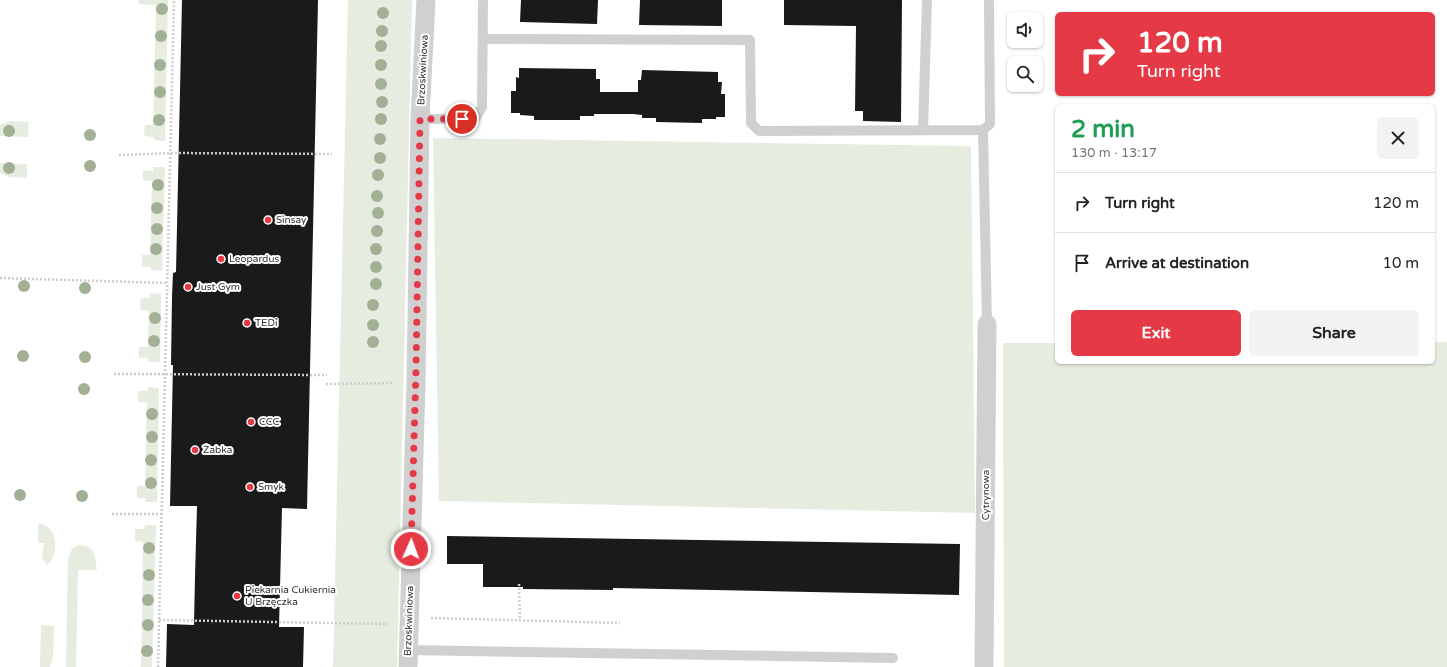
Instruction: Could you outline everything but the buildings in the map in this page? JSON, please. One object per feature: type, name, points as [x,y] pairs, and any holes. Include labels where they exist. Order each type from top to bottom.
[{"type":"street","name":"Brzoskwiniowa","points":[[408,658],[416,383],[420,119],[426,0]]},
{"type":"street","name":"Cytrynowa","points":[[984,667],[987,324]]},
{"type":"lane","points":[[420,119],[475,119],[482,107],[483,0]]},
{"type":"lane","points":[[923,130],[926,0]]},
{"type":"lane","points":[[483,39],[750,40],[751,123],[759,131],[983,130],[990,124],[989,0]]},
{"type":"lane","points":[[983,130],[987,324]]},
{"type":"lane","points":[[408,658],[893,658]]},
{"type":"path","points":[[158,667],[174,0]]},
{"type":"path","points":[[120,155],[171,153],[332,154]]},
{"type":"path","points":[[0,278],[167,283]]},
{"type":"path","points":[[114,374],[327,375]]},
{"type":"path","points":[[326,384],[416,383]]},
{"type":"path","points":[[112,514],[162,514]]},
{"type":"path","points":[[518,584],[520,620]]},
{"type":"path","points":[[160,620],[423,625],[424,618],[620,623]]},
{"type":"shaded area","points":[[138,0],[168,0],[165,141],[154,140],[153,137],[144,136],[145,125],[153,125],[156,5],[139,4]]},
{"type":"shaded area","points":[[348,0],[412,0],[397,667],[333,667]]},
{"type":"shaded area","points":[[10,121],[29,122],[28,137],[0,136],[0,125]]},
{"type":"shaded area","points":[[433,138],[971,146],[975,513],[439,501]]},
{"type":"shaded area","points":[[0,163],[27,164],[27,178],[9,177],[0,173]]},
{"type":"shaded area","points":[[153,167],[165,167],[162,271],[151,270],[151,267],[142,267],[142,255],[150,255],[152,181],[143,180],[143,170],[153,171]]},
{"type":"shaded area","points":[[150,293],[161,294],[160,362],[149,362],[148,358],[139,358],[139,347],[148,347],[149,311],[140,310],[141,298],[150,298]]},
{"type":"shaded area","points":[[1435,342],[1447,342],[1447,667],[1004,667],[1003,343],[1055,343],[1055,364],[1435,364]]},
{"type":"shaded area","points":[[148,387],[159,388],[157,502],[145,502],[146,498],[137,498],[137,486],[145,486],[147,403],[138,402],[138,391],[148,391]]},
{"type":"shaded area","points":[[38,524],[45,525],[50,529],[55,541],[54,554],[47,565],[42,558],[44,543],[38,543]]},
{"type":"shaded area","points":[[145,525],[156,525],[152,667],[141,667],[143,542],[135,541],[135,529],[144,529]]},
{"type":"shaded area","points":[[79,545],[89,547],[92,550],[95,556],[97,570],[78,570],[76,667],[66,667],[68,559],[72,549]]},
{"type":"shaded area","points":[[41,625],[54,626],[53,657],[50,667],[40,667]]},
{"type":"place","name":"Sinsay","points":[[268,220]]},
{"type":"place","name":"Leopardus","points":[[221,259]]},
{"type":"place","name":"Just Gym","points":[[188,287]]},
{"type":"place","name":"TEDi","points":[[247,323]]},
{"type":"place","name":"CCC","points":[[251,422]]},
{"type":"place","name":"Żabka","points":[[195,450]]},
{"type":"place","name":"Smyk","points":[[250,487]]},
{"type":"place","name":"Piekarnia Cukiernia U Brzęczka","points":[[237,596]]},
{"type":"route","points":[[411,549],[416,369],[420,119],[462,119]]}]
